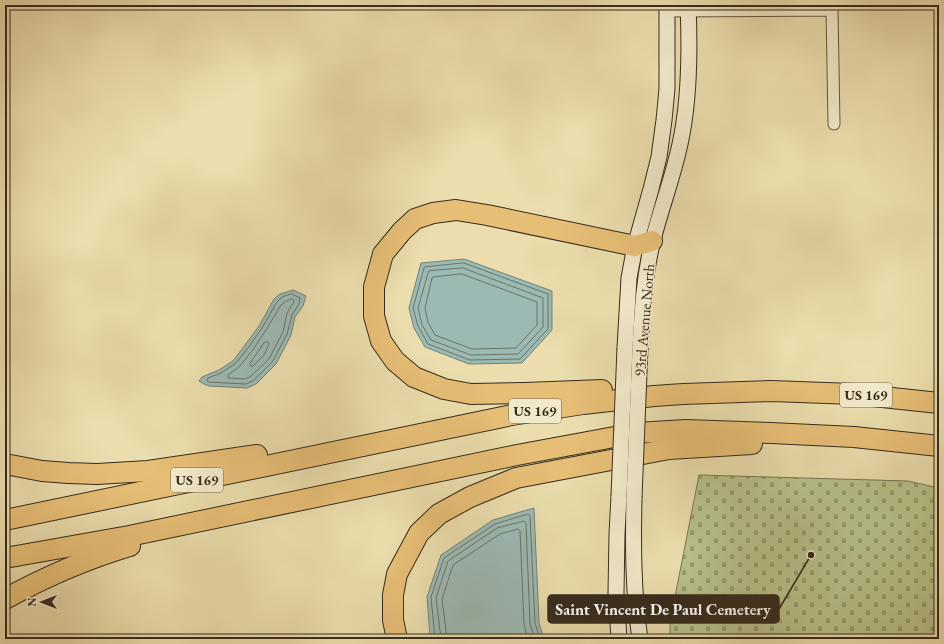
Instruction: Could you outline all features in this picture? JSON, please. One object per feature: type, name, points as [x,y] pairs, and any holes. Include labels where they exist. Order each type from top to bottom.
[{"type":"highway","points":[[644,243],[456,210],[433,213],[415,219],[402,231],[383,254],[374,287],[374,316],[381,341],[395,361],[414,377],[444,389],[471,394],[619,389],[683,394]]},
{"type":"highway","name":"US 169","points":[[5,520],[512,415],[591,403],[683,394],[771,391],[854,394],[939,403]]},
{"type":"highway","points":[[5,558],[129,536],[517,455],[636,433],[686,430],[854,437],[939,446]]},
{"type":"highway","points":[[397,639],[392,620],[393,595],[397,574],[406,555],[419,533],[438,514],[470,497],[516,478],[669,449],[854,437]]},
{"type":"highway","points":[[5,464],[42,471],[68,473],[122,473],[156,470],[298,450],[388,441]]},
{"type":"highway","points":[[5,600],[56,574],[112,552],[205,528],[318,496]]},
{"type":"street","points":[[667,8],[832,10],[834,124]]},
{"type":"street","name":"93rd Avenue North","points":[[640,639],[634,578],[634,498],[644,243],[651,189],[657,164],[664,120],[667,90],[667,8]]},
{"type":"street","name":"93rd Avenue North","points":[[619,639],[616,586],[617,534],[628,285],[676,161],[680,144],[685,114],[689,8]]},
{"type":"green space","points":[[699,475],[908,481],[939,488],[939,639],[670,639],[670,622]]},
{"type":"water","points":[[464,259],[552,291],[552,330],[522,363],[469,364],[425,347],[414,328],[409,308],[421,263]]},
{"type":"water","points":[[293,290],[306,296],[303,306],[295,317],[291,335],[276,364],[256,384],[247,388],[209,386],[199,381],[202,377],[219,370],[233,361],[259,326],[274,299],[280,294]]},
{"type":"water","points":[[534,508],[539,623],[544,639],[432,639],[430,636],[427,597],[441,555],[493,520]]},
{"type":"place","name":"Saint Vincent De Paul Cemetery","points":[[811,555]]}]
